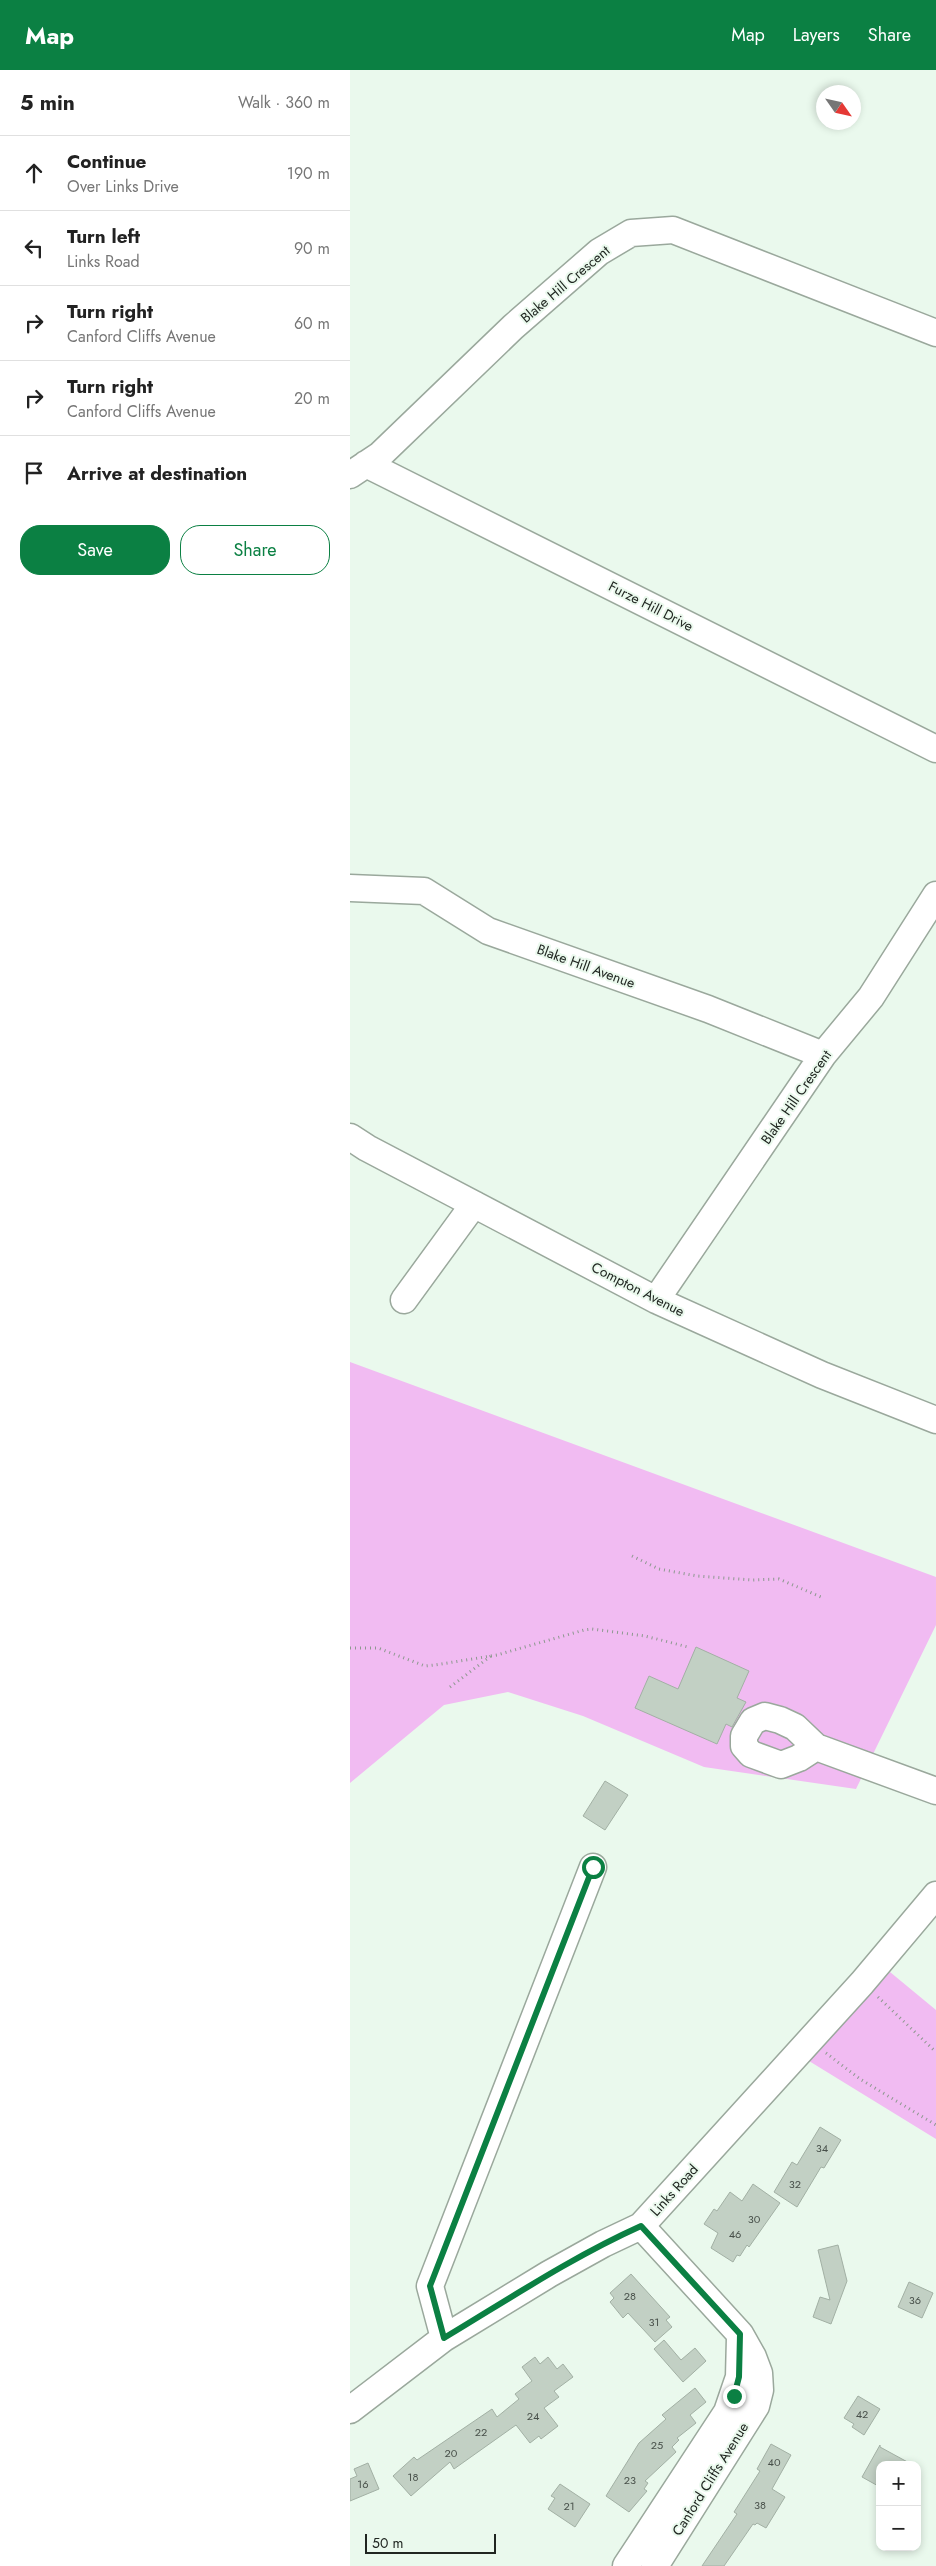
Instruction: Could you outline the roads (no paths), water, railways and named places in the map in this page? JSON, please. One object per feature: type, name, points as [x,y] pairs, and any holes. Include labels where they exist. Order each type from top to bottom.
[{"type":"street","name":"Blake Hill Crescent","points":[[358,470],[380,454],[513,327],[599,252],[631,233],[673,230],[936,332]]},
{"type":"street","name":"Furze Hill Drive","points":[[358,470],[936,749]]},
{"type":"street","name":"Blake Hill Avenue","points":[[350,888],[424,892],[488,930],[708,1009],[824,1056]]},
{"type":"street","name":"Blake Hill Crescent","points":[[656,1300],[824,1056],[871,997],[936,895]]},
{"type":"street","name":"Compton Avenue","points":[[350,1137],[367,1148],[656,1300],[822,1375],[936,1420]]},
{"type":"street","points":[[404,1300],[474,1204]]},
{"type":"street","points":[[816,1747],[936,1791]]},
{"type":"street","points":[[444,2338],[430,2286],[593,1867]]},
{"type":"street","name":"Links Road","points":[[350,2410],[444,2338],[549,2274],[603,2244],[641,2226],[862,1983],[936,1895]]},
{"type":"street","name":"Canford Cliffs Avenue","points":[[641,2226],[740,2334],[753,2356],[759,2373],[760,2390],[756,2406],[655,2566]]},
{"type":"street","name":"Canford Cliffs Avenue","points":[[626,2566],[726,2412],[739,2377],[740,2334]]}]
